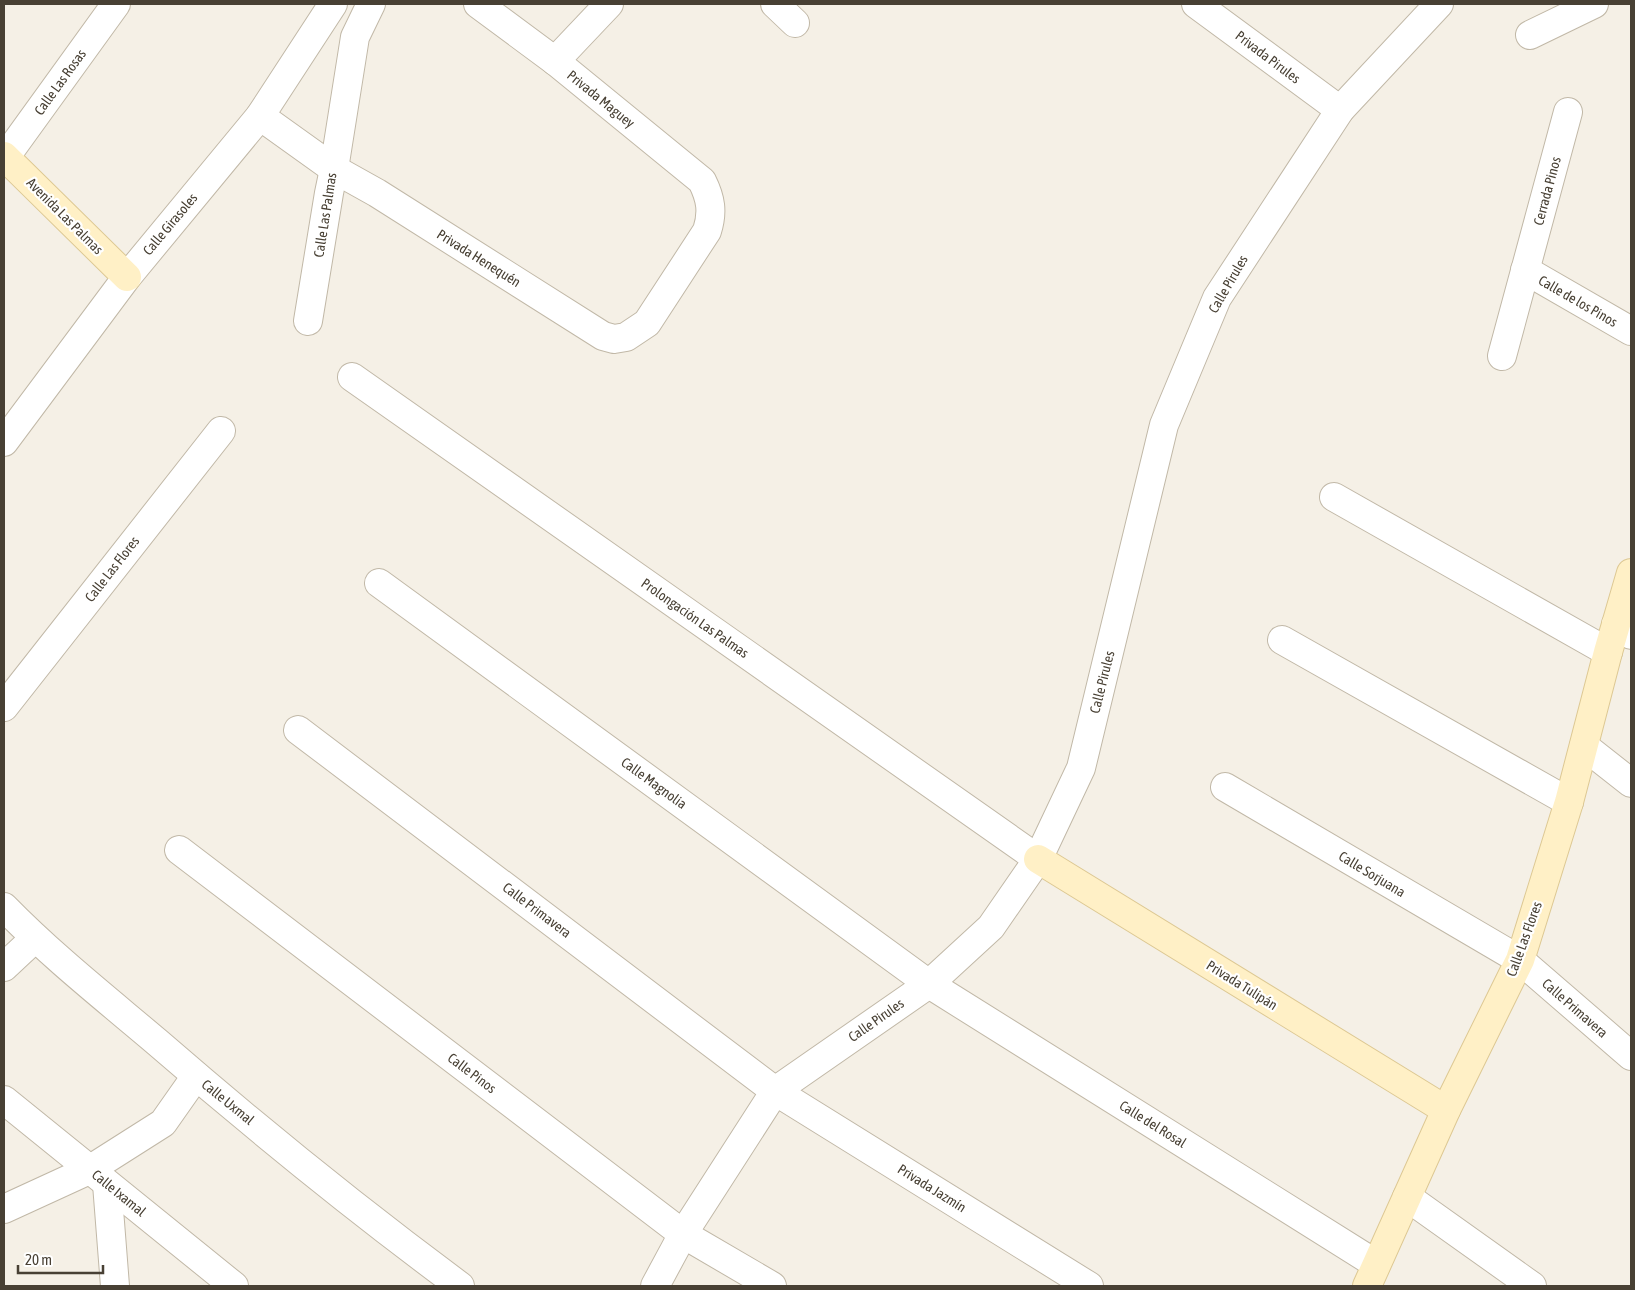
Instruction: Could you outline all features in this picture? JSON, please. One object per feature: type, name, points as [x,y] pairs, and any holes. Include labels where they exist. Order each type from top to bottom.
[{"type":"main road","name":"Avenida Las Palmas","points":[[4,158],[126,277]]},
{"type":"main road","name":"Calle Las Flores","points":[[1371,1275],[1446,1110],[1520,960],[1569,802],[1608,652],[1624,629],[1631,573]]},
{"type":"main road","name":"Privada Tulipán","points":[[1038,859],[1446,1110]]},
{"type":"street","name":"Calle Las Rosas","points":[[4,158],[116,4]]},
{"type":"street","name":"Calle Girasoles","points":[[4,442],[126,277],[260,116],[333,4]]},
{"type":"street","points":[[334,169],[354,37],[371,4]]},
{"type":"street","name":"Privada Maguey","points":[[478,4],[555,61],[702,181],[707,192],[711,218],[707,231],[647,323],[626,337]]},
{"type":"street","points":[[555,61],[609,4]]},
{"type":"street","points":[[776,4],[795,23]]},
{"type":"street","name":"Privada Pirules","points":[[1196,4],[1340,110]]},
{"type":"street","name":"Calle Pirules","points":[[655,1286],[683,1234],[775,1091],[929,984],[991,927],[1038,859],[1081,768],[1164,425],[1217,298],[1340,110],[1439,4]]},
{"type":"street","points":[[1530,35],[1594,4]]},
{"type":"street","name":"Cerrada Pinos","points":[[1502,356],[1568,112]]},
{"type":"street","name":"Calle Las Palmas","points":[[260,116],[334,169],[308,321]]},
{"type":"street","name":"Privada Henequén","points":[[334,169],[377,193],[603,336],[614,339],[626,337]]},
{"type":"street","name":"Calle de los Pinos","points":[[1525,270],[1631,331]]},
{"type":"street","name":"Prolongación Las Palmas","points":[[352,377],[1038,859]]},
{"type":"street","name":"Calle Las Flores","points":[[4,708],[220,431]]},
{"type":"street","points":[[1334,497],[1608,652]]},
{"type":"street","name":"Calle Magnolia","points":[[379,583],[929,984]]},
{"type":"street","points":[[1282,640],[1569,802]]},
{"type":"street","name":"Calle Primavera","points":[[298,730],[775,1091]]},
{"type":"street","points":[[1584,746],[1631,783]]},
{"type":"street","name":"Calle Sorjuana","points":[[1225,787],[1520,960]]},
{"type":"street","name":"Calle Pinos","points":[[179,850],[683,1234],[772,1286]]},
{"type":"street","name":"Calle Uxmal","points":[[4,907],[35,938],[196,1076],[379,1226],[460,1286]]},
{"type":"street","points":[[4,967],[35,938]]},
{"type":"street","name":"Calle Primavera","points":[[1520,960],[1631,1056]]},
{"type":"street","name":"Calle del Rosal","points":[[929,984],[1371,1275]]},
{"type":"street","points":[[4,1209],[98,1177],[163,1123],[196,1076]]},
{"type":"street","name":"Privada Jazmín","points":[[775,1091],[1089,1286]]},
{"type":"street","name":"Calle Ixamal","points":[[4,1100],[234,1286]]},
{"type":"street","points":[[98,1177],[116,1286]]},
{"type":"street","points":[[1407,1197],[1532,1286]]}]
